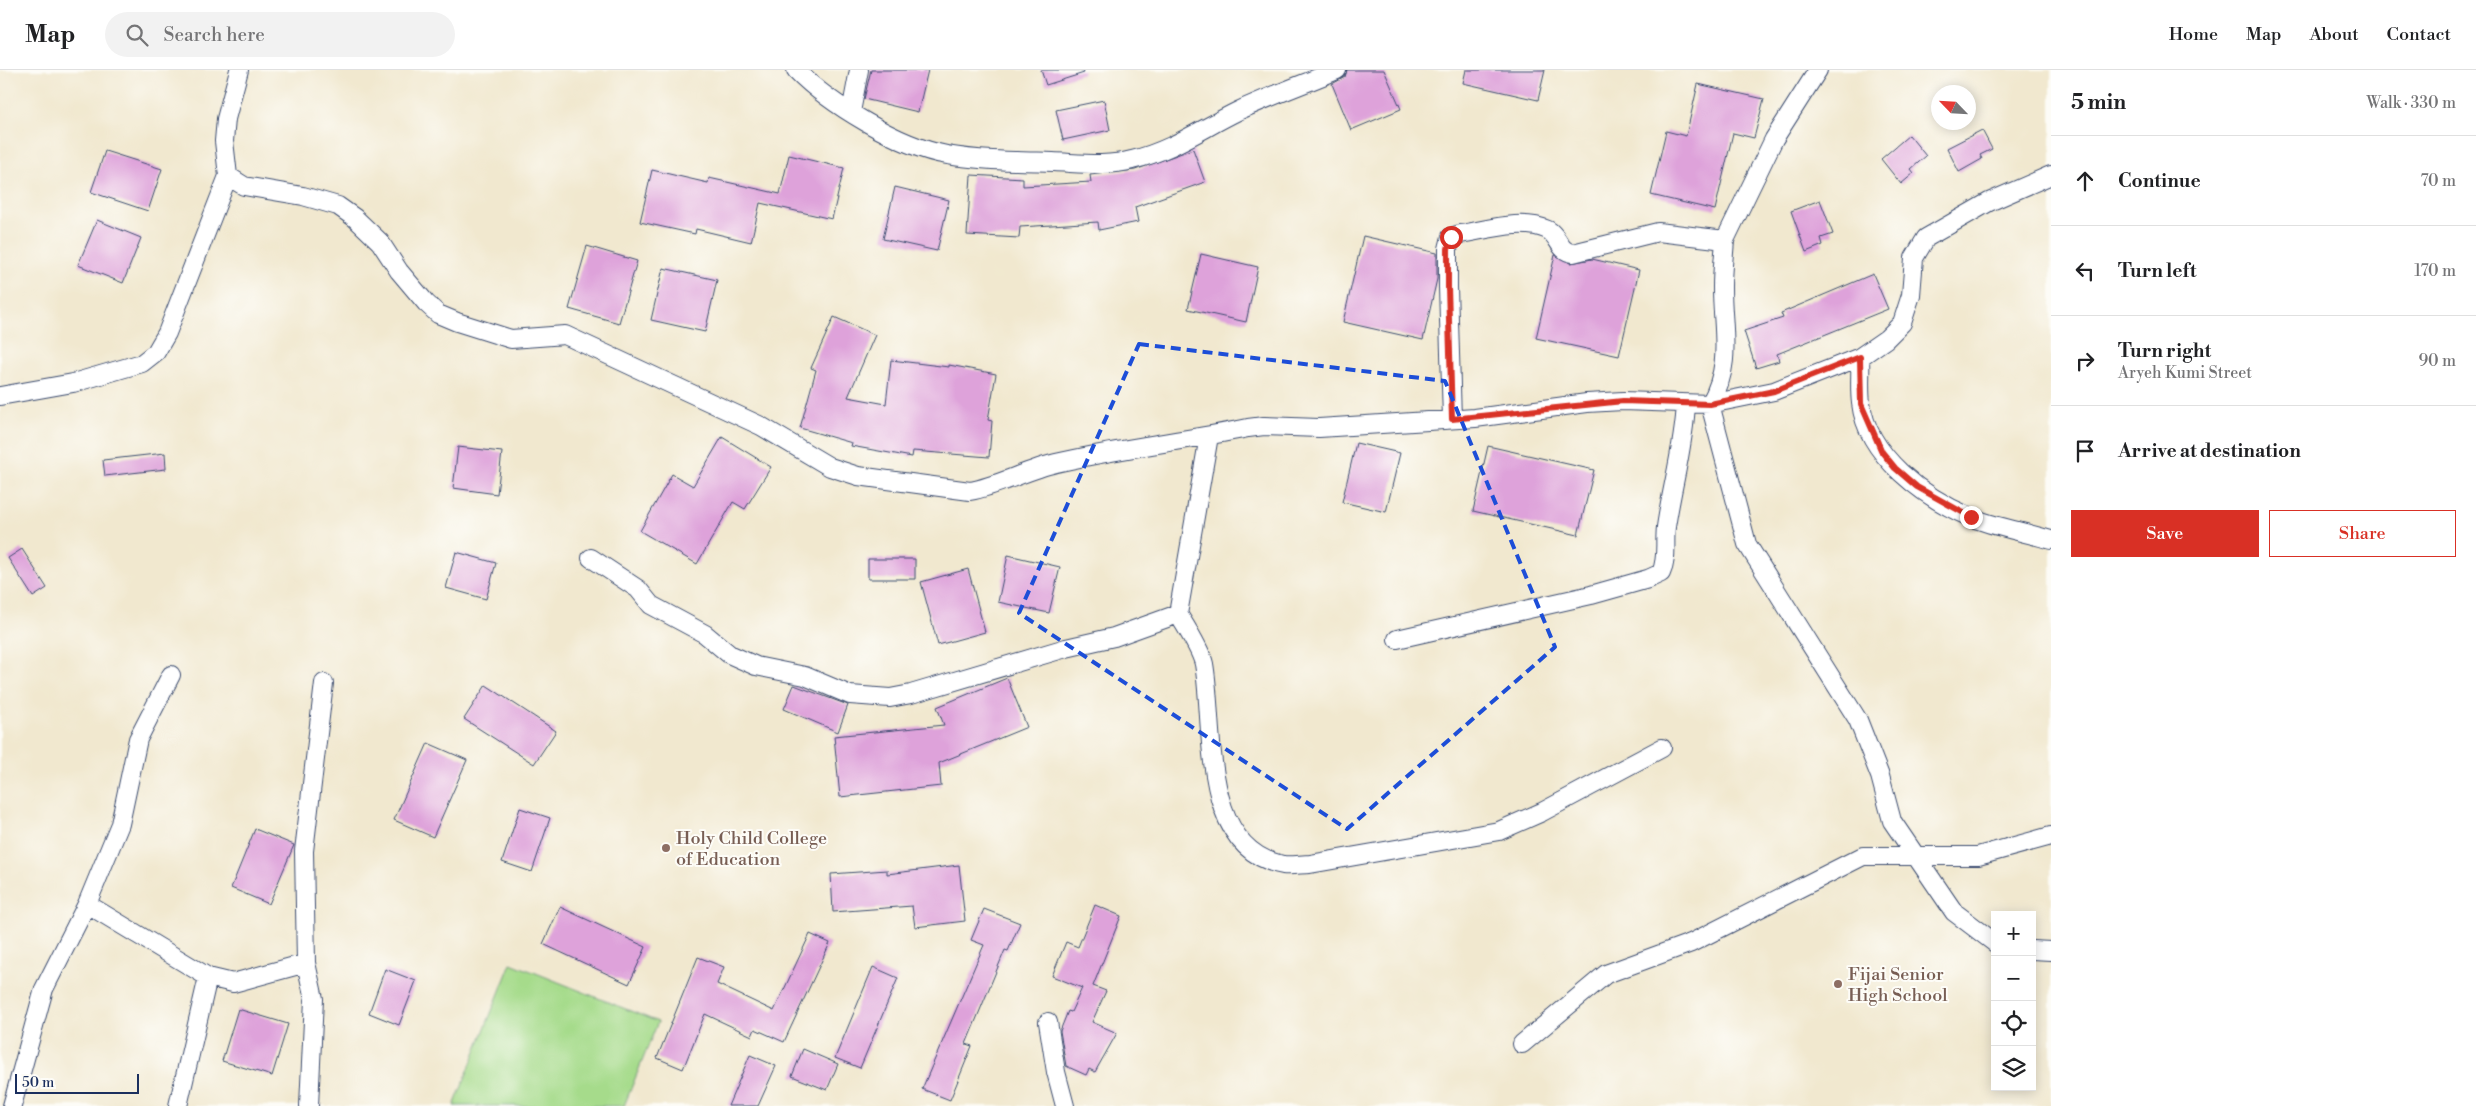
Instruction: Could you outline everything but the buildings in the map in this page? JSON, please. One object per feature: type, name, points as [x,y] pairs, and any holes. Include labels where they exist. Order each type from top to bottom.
[{"type":"street","points":[[0,396],[73,383],[142,363],[156,352],[167,333],[228,176],[224,141],[226,119],[239,70]]},
{"type":"street","points":[[796,70],[816,90],[851,112],[909,142],[945,155],[984,159],[1102,164],[1130,161],[1160,152],[1239,111],[1330,71]]},
{"type":"street","points":[[851,112],[859,70]]},
{"type":"street","points":[[1818,70],[1774,139],[1725,240],[1722,287],[1726,330],[1725,361],[1720,386],[1710,404],[1747,544],[1858,720],[1880,776],[1892,821],[1954,912],[1991,940]]},
{"type":"street","points":[[228,176],[244,186],[303,196],[338,206],[350,214],[380,242],[399,270],[438,314],[511,339],[550,334],[572,338],[761,426],[830,468],[858,476],[970,491],[985,488],[1036,468],[1082,457],[1137,446],[1264,426],[1319,428],[1452,419],[1587,403],[1623,401],[1710,404],[1774,391],[1860,357],[1886,339],[1902,323],[1911,295],[1914,258],[1926,238],[1989,202],[2051,175]]},
{"type":"street","points":[[1452,419],[1448,287],[1448,249],[1451,237],[1518,225],[1533,226],[1550,231],[1563,249],[1573,253],[1658,232],[1725,240]]},
{"type":"street","points":[[1860,357],[1861,404],[1874,439],[1895,468],[1917,487],[1971,517],[2051,540]]},
{"type":"street","points":[[1397,639],[1590,595],[1648,579],[1661,573],[1666,555],[1666,526],[1685,426],[1686,404]]},
{"type":"street","points":[[1208,436],[1178,614],[1204,662],[1212,758],[1223,810],[1247,845],[1264,858],[1284,865],[1310,864],[1498,832],[1542,812],[1662,748]]},
{"type":"street","points":[[591,558],[638,589],[651,605],[705,634],[729,654],[756,666],[800,674],[850,695],[870,698],[890,698],[937,687],[1066,648],[1114,638],[1178,614]]},
{"type":"street","points":[[12,1106],[44,990],[87,904],[120,824],[138,739],[172,675]]},
{"type":"street","points":[[309,1106],[314,999],[306,963],[304,851],[324,683]]},
{"type":"street","points":[[1522,1044],[1606,974],[1691,943],[1863,856],[1978,856],[2051,836]]},
{"type":"street","points":[[87,904],[208,977],[233,983],[306,963]]},
{"type":"street","points":[[2036,950],[2051,951]]},
{"type":"street","points":[[178,1106],[208,977]]},
{"type":"street","points":[[1048,1022],[1056,1072],[1066,1106]]},
{"type":"highlighted area","points":[[1139,344],[1445,381],[1555,647],[1347,829],[1019,613]]},
{"type":"green space","points":[[511,963],[658,1022],[624,1106],[454,1106]]},
{"type":"place","name":"Holy Child College of Education","points":[[666,848]]},
{"type":"place","name":"Fijai Senior High School","points":[[1838,984]]},
{"type":"route","points":[[1451,237],[1448,249],[1448,287],[1452,419],[1475,418],[1587,403],[1623,401],[1710,404],[1774,391],[1860,357],[1861,404],[1867,424],[1882,452],[1895,468],[1917,487],[1940,502],[1971,517]]}]
